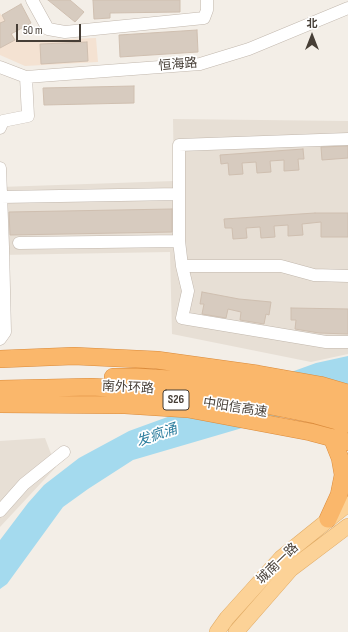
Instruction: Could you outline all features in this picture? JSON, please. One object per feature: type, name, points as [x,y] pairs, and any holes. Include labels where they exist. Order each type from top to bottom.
[{"type":"highway","points":[[0,359],[74,356],[157,360],[277,377],[320,385],[348,393]]},
{"type":"highway","name":"南外环路","points":[[0,368],[58,366],[120,368],[179,373],[242,380],[348,402]]},
{"type":"highway","name":"中阳信高速","points":[[0,379],[138,377],[218,382],[348,408]]},
{"type":"highway","name":"南外环路","points":[[0,389],[91,387],[170,390],[231,398],[316,414],[348,424]]},
{"type":"highway","name":"中阳信高速","points":[[0,399],[45,397],[164,399],[212,404],[299,419],[348,433]]},
{"type":"highway","points":[[0,404],[124,405],[188,409],[343,439],[340,458],[343,475],[339,495],[328,520]]},
{"type":"main road","name":"城南一路","points":[[217,632],[227,618],[281,558],[348,504]]},
{"type":"main road","name":"城南一路","points":[[236,632],[292,569],[348,526]]},
{"type":"main road","points":[[281,558],[288,562],[292,569]]},
{"type":"street","points":[[32,0],[48,29],[65,32],[204,18],[208,10],[207,0]]},
{"type":"street","name":"恒海路","points":[[0,67],[26,77],[200,64],[249,49],[348,8]]},
{"type":"street","points":[[0,128],[3,121],[28,116],[26,77]]},
{"type":"street","points":[[348,139],[179,145],[179,241],[182,266],[188,291],[182,318],[326,342],[348,342]]},
{"type":"street","points":[[0,168],[5,332],[0,338]]},
{"type":"street","points":[[1,196],[179,194]]},
{"type":"street","points":[[19,243],[179,241]]},
{"type":"street","points":[[182,266],[281,266],[314,275],[348,276]]},
{"type":"street","points":[[0,511],[24,484],[64,452]]},
{"type":"shaded area","points":[[0,13],[16,40],[96,38],[98,62],[25,66],[0,55]]},
{"type":"shaded area","points":[[173,119],[348,121],[348,354],[311,362],[172,334],[170,252],[0,255],[0,187],[174,181]]},
{"type":"shaded area","points":[[45,438],[56,467],[0,527],[0,441]]},
{"type":"water","name":"发疯涌","points":[[348,356],[348,397],[133,460],[88,489],[63,507],[7,584],[0,589],[0,540],[28,503],[44,485],[79,458],[129,431],[316,363]]},
{"type":"building","points":[[48,0],[70,0],[84,12],[75,22]]},
{"type":"building","points":[[93,0],[180,0],[180,12],[110,13],[110,18],[94,19]]},
{"type":"building","points":[[21,4],[31,23],[11,34],[15,40],[0,48],[0,23],[5,21],[2,15]]},
{"type":"building","points":[[197,30],[198,52],[120,57],[119,35]]},
{"type":"building","points":[[87,42],[88,61],[41,64],[40,44]]},
{"type":"building","points":[[134,86],[134,103],[44,105],[43,88]]},
{"type":"building","points":[[348,146],[348,158],[322,160],[321,147]]},
{"type":"building","points":[[303,149],[304,159],[298,159],[299,170],[284,171],[284,160],[270,161],[271,172],[257,173],[256,162],[242,163],[243,174],[229,175],[228,163],[221,164],[220,155]]},
{"type":"building","points":[[172,209],[172,232],[10,235],[9,212]]},
{"type":"building","points":[[315,213],[348,213],[348,237],[321,237],[321,222],[302,224],[303,235],[288,236],[288,225],[274,226],[275,237],[261,238],[260,227],[246,228],[247,238],[233,239],[232,228],[225,228],[224,219]]},
{"type":"building","points":[[202,292],[239,299],[271,302],[269,315],[266,314],[264,324],[240,320],[241,312],[228,309],[226,318],[202,314],[204,304],[200,304]]},
{"type":"building","points":[[291,308],[348,309],[348,334],[319,333],[295,329],[296,320],[291,320]]}]
